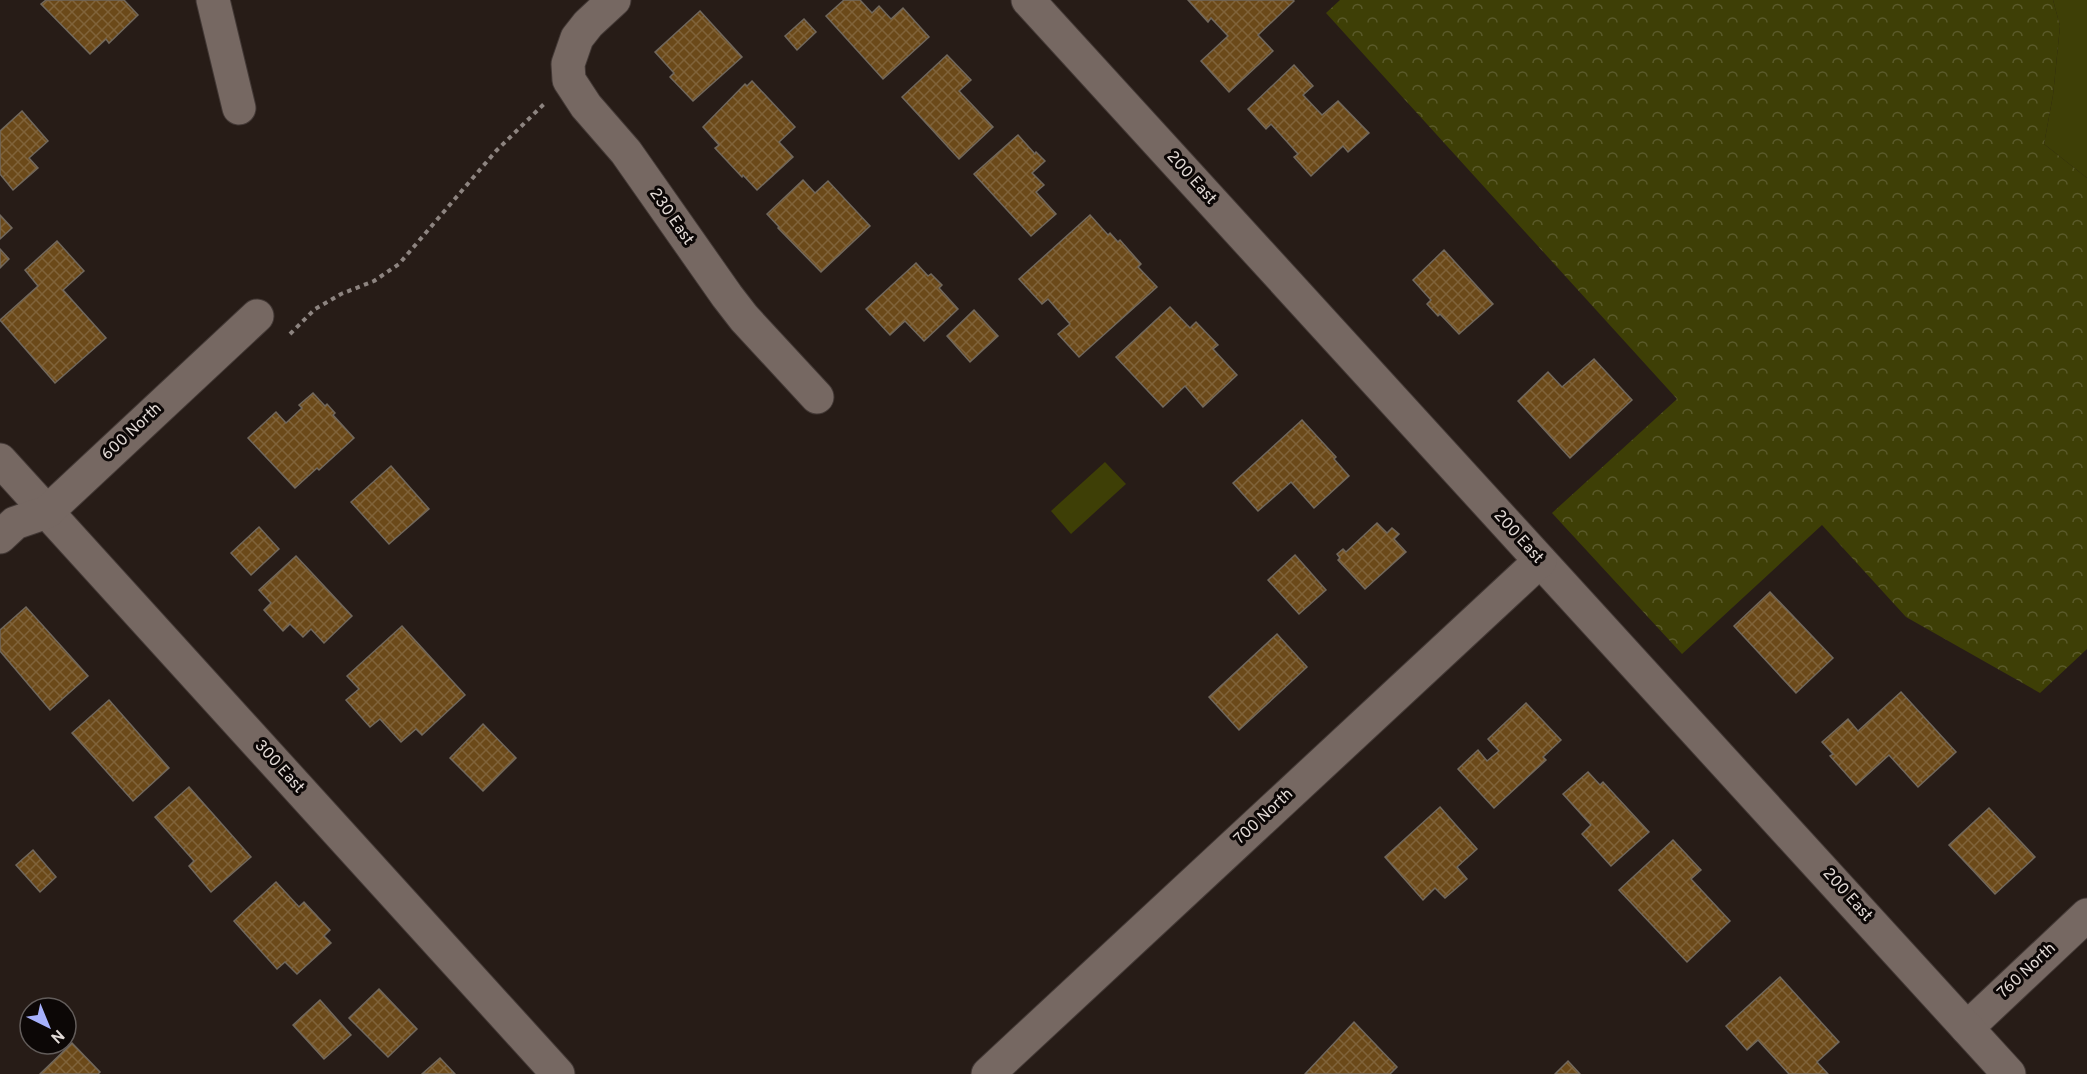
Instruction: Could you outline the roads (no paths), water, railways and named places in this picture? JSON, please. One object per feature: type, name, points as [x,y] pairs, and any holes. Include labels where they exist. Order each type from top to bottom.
[{"type":"street","points":[[213,0],[239,108]]},
{"type":"street","name":"230 East","points":[[614,0],[588,24],[577,38],[568,64],[569,80],[577,94],[626,152],[744,318],[817,397]]},
{"type":"street","name":"200 East","points":[[1028,0],[2009,1074]]},
{"type":"street","name":"600 North","points":[[0,537],[15,523],[47,512],[257,316]]},
{"type":"street","name":"300 East","points":[[0,460],[558,1074]]},
{"type":"street","name":"700 North","points":[[988,1074],[1540,561]]},
{"type":"street","name":"760 North","points":[[1967,1028],[2087,915]]}]
